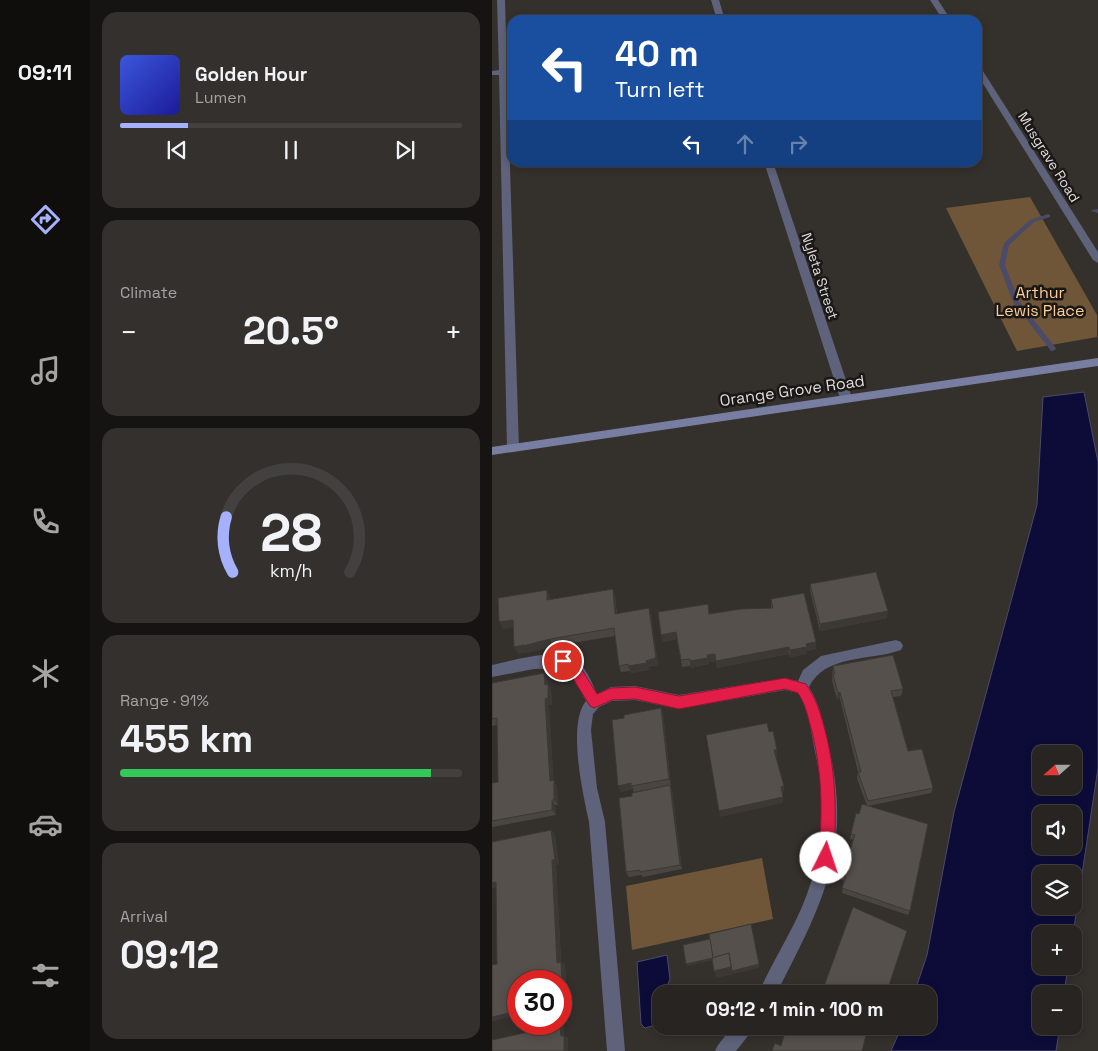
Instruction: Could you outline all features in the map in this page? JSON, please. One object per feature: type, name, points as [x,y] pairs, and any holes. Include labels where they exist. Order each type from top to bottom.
[{"type":"main road","name":"Orange Grove Road","points":[[492,452],[1098,362]]},
{"type":"street","points":[[501,0],[507,61]]},
{"type":"street","points":[[714,0],[719,15]]},
{"type":"street","points":[[934,0],[944,15]]},
{"type":"street","points":[[492,73],[507,71]]},
{"type":"street","name":"Musgrave Road","points":[[982,76],[1098,260]]},
{"type":"street","points":[[509,167],[513,448]]},
{"type":"street","name":"Nyleta Street","points":[[770,167],[846,398]]},
{"type":"street","points":[[802,688],[808,675],[826,660],[896,646]]},
{"type":"street","points":[[492,671],[550,660],[563,661],[572,664],[594,702]]},
{"type":"street","points":[[616,1051],[597,822],[589,788],[584,730],[586,712],[594,702],[611,694],[635,693],[679,702],[785,684],[802,688],[811,701],[826,763],[830,808],[826,858],[809,912],[772,985]]},
{"type":"street","points":[[724,1051],[737,1035]]},
{"type":"green space","name":"Arthur Lewis Place","points":[[1030,197],[1097,315],[1097,337],[1017,351],[946,208]]},
{"type":"green space","points":[[762,858],[773,919],[632,950],[626,886]]},
{"type":"shaded area","points":[[1084,392],[1098,462],[1098,768],[1082,874],[1082,865],[1032,865],[1032,915],[1076,915],[1074,925],[1032,925],[1032,975],[1067,975],[1065,985],[1032,985],[1032,1035],[1059,1035],[1056,1051],[891,1051],[898,1035],[937,1035],[937,985],[917,985],[927,955],[954,812],[1037,505],[1043,397]]},
{"type":"shaded area","points":[[667,955],[670,979],[668,985],[652,985],[652,1026],[645,1028],[641,1024],[637,962]]},
{"type":"building","points":[[876,572],[888,611],[820,624],[810,584]]},
{"type":"building","points":[[613,589],[615,614],[649,608],[656,658],[646,661],[647,663],[619,666],[614,628],[514,647],[513,620],[499,622],[498,598],[547,590],[547,600]]},
{"type":"building","points":[[804,593],[816,642],[806,644],[807,647],[790,650],[789,647],[716,661],[715,654],[707,655],[708,658],[690,661],[690,659],[681,660],[676,632],[661,635],[658,612],[708,604],[709,614],[741,609],[773,608],[771,599]]},
{"type":"building","points":[[893,655],[903,689],[891,691],[908,751],[922,749],[933,788],[868,801],[858,772],[861,772],[840,692],[838,693],[833,675],[835,674],[833,666]]},
{"type":"building","points":[[544,673],[545,685],[548,684],[548,698],[545,699],[550,781],[554,780],[552,810],[492,821],[492,783],[498,782],[497,718],[492,719],[492,683]]},
{"type":"building","points":[[661,708],[669,779],[631,786],[631,783],[618,786],[612,720],[624,718],[624,715]]},
{"type":"building","points":[[767,723],[769,732],[773,731],[777,750],[774,750],[784,786],[781,787],[783,797],[719,811],[706,735]]},
{"type":"building","points":[[670,785],[680,865],[640,872],[640,870],[626,872],[619,798],[632,796],[632,793]]},
{"type":"building","points":[[862,804],[928,824],[910,911],[842,888],[846,876],[841,875],[855,835],[851,834],[856,813],[859,814]]},
{"type":"building","points":[[551,830],[555,860],[552,860],[557,963],[561,962],[561,970],[507,970],[507,1014],[492,1017],[492,965],[497,964],[496,882],[492,883],[492,842]]},
{"type":"building","points":[[853,907],[907,931],[889,985],[824,985]]},
{"type":"building","points":[[751,924],[759,964],[732,971],[729,953],[713,958],[709,934]]},
{"type":"building","points":[[710,939],[713,958],[686,964],[683,945]]},
{"type":"building","points":[[729,953],[731,967],[714,971],[712,958]]},
{"type":"building","points":[[515,1035],[561,1035],[564,1036],[564,1051],[492,1051],[492,1040]]},
{"type":"building","points":[[784,1035],[866,1035],[862,1051],[772,1051],[775,1043],[781,1046]]},
{"type":"waterway","points":[[1048,216],[1032,221],[1006,244],[1002,265],[1016,302],[1053,349]]},
{"type":"route","points":[[563,661],[572,664],[594,702],[611,694],[635,693],[679,702],[785,684],[802,688],[811,701],[826,763],[830,808],[826,858]]}]
